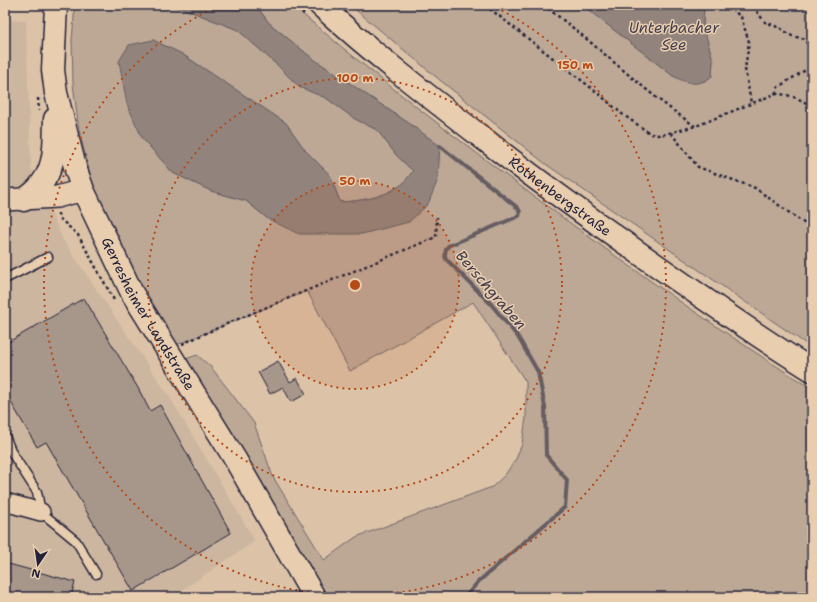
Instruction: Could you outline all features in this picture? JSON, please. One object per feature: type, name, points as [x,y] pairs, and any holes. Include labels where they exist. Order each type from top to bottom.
[{"type":"main road","name":"Gerresheimer Landstraße","points":[[56,5],[53,70],[56,93],[75,167],[83,190],[132,293],[235,459],[314,597]]},
{"type":"main road","name":"Rothenbergstraße","points":[[320,5],[432,99],[567,202],[695,292],[812,370]]},
{"type":"main road","points":[[15,200],[38,188],[48,174],[54,157],[56,93]]},
{"type":"street","points":[[15,200],[57,197],[83,190]]},
{"type":"street","points":[[5,502],[40,512]]},
{"type":"lane","points":[[5,279],[48,257]]},
{"type":"lane","points":[[5,436],[12,453],[37,492],[40,512],[76,541],[96,574]]},
{"type":"path","points":[[485,5],[651,134],[658,135],[671,133],[696,126],[775,94],[794,96],[812,106]]},
{"type":"path","points":[[543,5],[633,77],[667,107],[696,126]]},
{"type":"path","points":[[727,5],[741,18],[749,42],[745,69],[751,103]]},
{"type":"path","points":[[747,5],[753,7],[765,22],[780,28],[792,36],[805,39],[812,54]]},
{"type":"path","points":[[775,94],[778,87],[812,66]]},
{"type":"path","points":[[671,133],[698,167],[755,188],[812,229]]},
{"type":"path","points":[[167,351],[231,322],[436,237],[437,217]]},
{"type":"path","points":[[808,597],[812,595]]},
{"type":"shaded area","points":[[75,5],[174,5],[238,30],[299,87],[326,98],[355,119],[377,130],[397,156],[413,171],[400,186],[385,194],[363,200],[340,202],[330,175],[305,150],[286,123],[182,54],[153,40],[142,138],[173,173],[211,191],[246,201],[268,219],[362,234],[440,146],[312,58],[269,23],[256,5],[292,5],[418,108],[573,225],[691,309],[812,389],[812,594],[806,597],[467,597],[481,581],[565,508],[478,580],[463,597],[320,597],[183,360],[197,355],[211,367],[254,423],[273,477],[324,560],[356,537],[492,487],[505,475],[516,459],[522,444],[526,418],[526,382],[473,302],[350,371],[307,291],[174,346],[154,313],[94,190],[79,130],[73,84],[72,40]]},
{"type":"shaded area","points":[[350,5],[582,5],[673,76],[695,83],[705,81],[712,76],[713,60],[703,26],[704,5],[812,5],[812,348],[547,165],[441,81]]},
{"type":"shaded area","points":[[5,20],[26,21],[31,168],[63,240],[169,396],[255,541],[172,597],[5,597]]},
{"type":"water","points":[[174,5],[256,5],[269,23],[312,58],[440,146],[438,179],[428,204],[409,222],[362,234],[299,234],[268,219],[246,201],[211,191],[173,173],[142,138],[127,104],[119,61],[129,45],[153,40],[182,54],[286,123],[305,150],[330,175],[340,202],[363,200],[385,194],[400,186],[413,171],[397,156],[377,130],[355,119],[326,98],[299,87],[238,30]]},
{"type":"water","name":"Unterbacher See","points":[[582,5],[704,5],[703,26],[713,60],[712,76],[703,82],[693,83],[673,76]]},
{"type":"building","points":[[84,298],[138,388],[150,411],[160,405],[231,533],[133,591],[46,442],[37,447],[5,392],[5,344]]},
{"type":"building","points":[[278,361],[290,382],[297,378],[306,394],[291,402],[283,387],[270,394],[258,372]]},
{"type":"building","points":[[5,563],[75,582],[71,597],[5,597]]},
{"type":"waterway","name":"Berschgraben","points":[[440,146],[518,208],[520,212],[519,216],[448,246],[445,255],[446,259],[491,304],[518,337],[538,372],[545,407],[546,455],[567,480],[565,507],[479,581],[465,597]]}]
